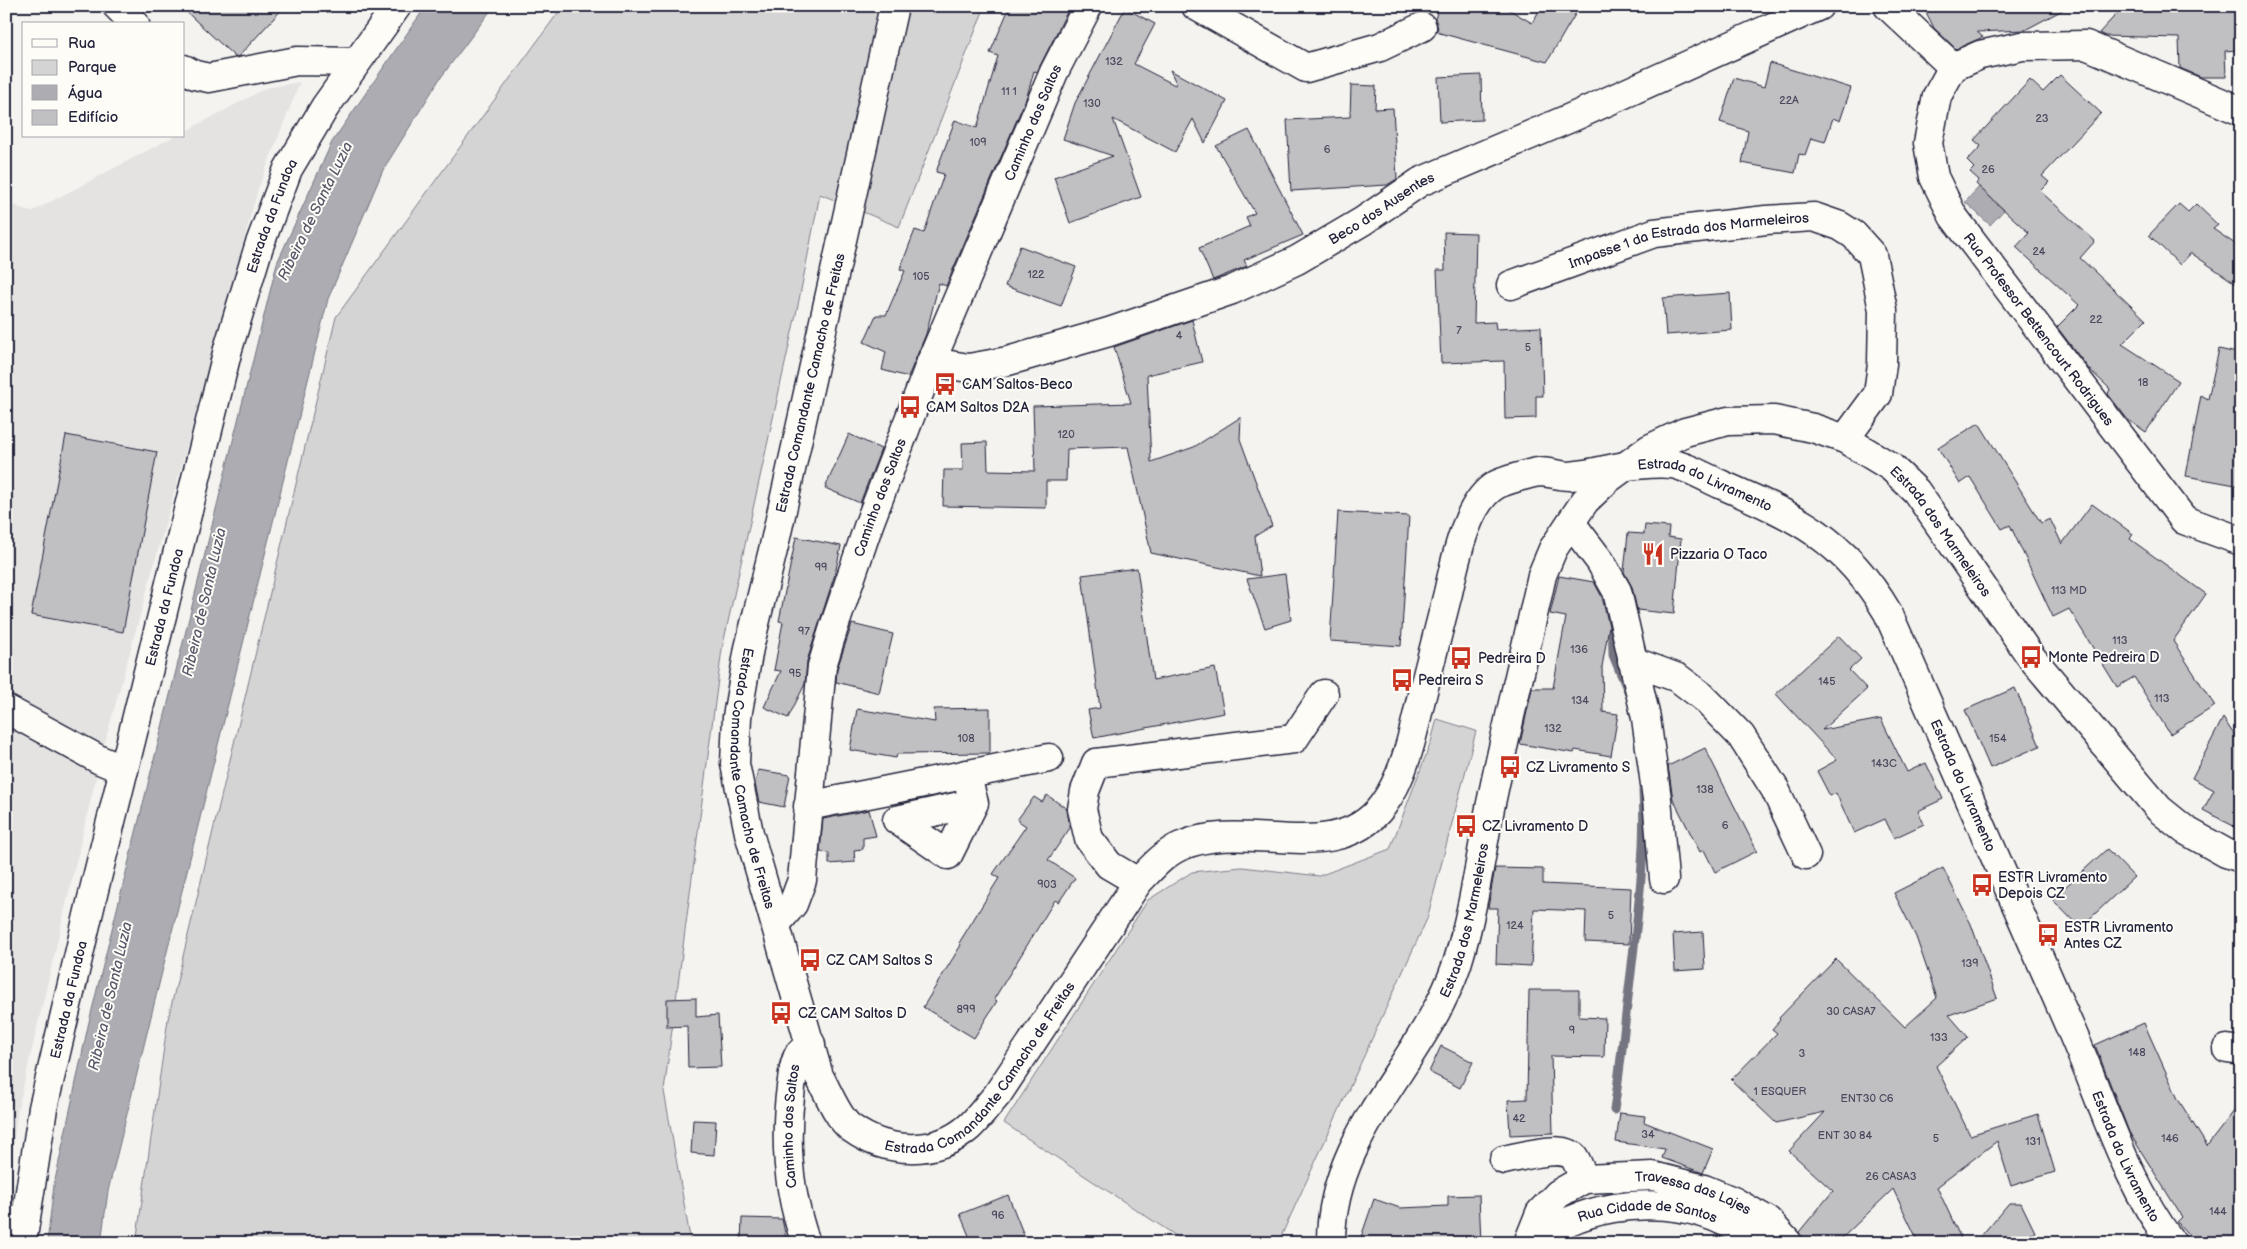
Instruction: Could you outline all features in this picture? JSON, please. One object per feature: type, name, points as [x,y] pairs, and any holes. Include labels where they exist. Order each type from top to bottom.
[{"type":"street","points":[[117,6],[133,22]]},
{"type":"street","name":"Estrada da Fundoa","points":[[22,1243],[43,1108],[228,349],[259,246],[288,169],[325,107],[397,6]]},
{"type":"street","name":"Estrada Comandante Camacho de Freitas","points":[[894,6],[774,546],[749,648],[737,717],[735,764],[749,833],[819,1076],[835,1106],[850,1128],[899,1149],[925,1148],[944,1144],[969,1127],[997,1095],[1138,882],[1159,861],[1180,846],[1213,836],[1248,835],[1308,839],[1349,833],[1368,823],[1384,804],[1396,784],[1412,735],[1458,552],[1470,517],[1482,499],[1496,485],[1539,472],[1570,476],[1625,466]]},
{"type":"street","name":"Caminho dos Saltos","points":[[776,924],[793,904],[802,880],[822,666],[869,524],[932,362],[1054,72],[1088,6]]},
{"type":"street","points":[[1196,6],[1306,68],[1380,47],[1422,27]]},
{"type":"street","name":"Beco dos Ausentes","points":[[932,362],[969,368],[1008,361],[1109,332],[1232,290],[1298,260],[1363,221],[1420,182],[1575,116],[1819,6]]},
{"type":"street","points":[[1888,6],[1953,68],[1980,55],[2022,46],[2086,45],[2241,111]]},
{"type":"street","points":[[185,70],[195,75],[209,78],[298,61],[356,62]]},
{"type":"street","name":"Rua Professor Bettencourt Rodrigues","points":[[1953,68],[1937,96],[1928,143],[1934,177],[1953,216],[2184,520],[2241,542]]},
{"type":"street","name":"Impasse 1 da Estrada dos Marmeleiros","points":[[1511,285],[1654,233],[1766,220],[1814,217],[1840,226],[1854,235],[1872,255],[1883,310],[1882,364],[1878,394],[1846,439]]},
{"type":"street","name":"Estrada dos Marmeleiros","points":[[1331,1243],[1331,1228],[1340,1179],[1355,1142],[1389,1086],[1418,1045],[1445,998],[1457,962],[1467,925],[1490,810],[1542,576],[1553,549],[1585,501],[1625,466],[1649,449],[1686,432],[1728,421],[1774,420],[1813,428],[1846,439],[1892,467],[1916,491],[2031,657],[2159,809],[2185,830],[2226,853],[2241,858]]},
{"type":"street","name":"Estrada do Livramento","points":[[1625,466],[1672,464],[1785,514],[1824,536],[1855,565],[1873,588],[1888,613],[2040,963],[2072,1032],[2133,1177],[2162,1230],[2172,1243]]},
{"type":"street","points":[[1571,523],[1600,561],[1617,591],[1646,718],[1657,799],[1664,878]]},
{"type":"street","points":[[1632,661],[1678,678],[1703,696],[1740,736],[1775,789],[1806,855]]},
{"type":"street","points":[[1138,882],[1109,865],[1089,839],[1082,809],[1096,763],[1294,739],[1324,694]]},
{"type":"street","points":[[6,709],[100,760],[124,770]]},
{"type":"street","points":[[808,806],[1049,758]]},
{"type":"street","points":[[966,774],[974,803]]},
{"type":"street","name":"Caminho dos Saltos","points":[[806,1243],[792,1189],[788,1151],[790,1102],[795,1064],[800,1052],[811,1044]]},
{"type":"street","points":[[1504,1160],[1552,1151],[1566,1152],[1574,1157],[1584,1179]]},
{"type":"street","name":"Travessa das Lajes","points":[[1528,1243],[1540,1213],[1558,1194],[1584,1179],[1653,1176],[1704,1189],[1733,1201],[1768,1221],[1788,1243]]},
{"type":"street","name":"Rua Cidade de Santos","points":[[1539,1243],[1566,1222],[1617,1207],[1664,1204],[1712,1217],[1742,1230],[1755,1243]]},
{"type":"shaded area","points":[[300,82],[258,189],[100,760],[18,1109],[6,1200],[6,202],[31,212],[171,138],[185,138],[185,131],[266,88]]},
{"type":"green space","points":[[563,6],[985,6],[899,227],[820,194],[798,305],[722,649],[664,1091],[691,1243],[136,1243],[168,1019],[336,317]]},
{"type":"green space","points":[[1437,719],[1476,731],[1427,919],[1278,1243],[1187,1243],[1004,1123],[1148,900],[1192,872],[1242,867],[1319,876],[1390,849],[1431,742]]},
{"type":"water","name":"Ribeira de Santa Luzia","points":[[426,6],[494,6],[439,80],[383,170],[328,299],[108,1191],[101,1243],[47,1243],[54,1185],[88,1026],[277,263],[332,142]]},
{"type":"water","points":[[1979,187],[2004,210],[1990,225],[1965,202]]},
{"type":"building","points":[[180,6],[285,6],[239,56],[235,57]]},
{"type":"building","points":[[1010,6],[1070,6],[1037,72],[1034,71],[1027,96],[946,286],[939,283],[926,334],[908,377],[882,370],[886,352],[864,342],[876,315],[886,315],[905,271],[900,269],[915,230],[924,233],[944,174],[936,172],[955,120],[977,128],[998,56],[990,53]]},
{"type":"building","points":[[1439,6],[1503,6],[1532,23],[1542,6],[1580,6],[1547,62],[1436,32],[1438,28],[1435,19]]},
{"type":"building","points":[[1923,6],[2070,6],[2025,30],[1977,32],[1983,37],[1956,49],[1934,28]]},
{"type":"building","points":[[2124,6],[2237,6],[2238,50],[2225,51],[2226,77],[2201,77],[2180,68],[2179,38],[2105,36],[2099,33]]},
{"type":"building","points":[[1125,8],[1155,24],[1134,64],[1175,85],[1176,83],[1170,70],[1227,101],[1205,143],[1193,119],[1175,152],[1113,119],[1141,197],[1070,223],[1054,177],[1113,156],[1063,139],[1075,103]]},
{"type":"building","points":[[1770,63],[1851,88],[1840,121],[1833,118],[1825,142],[1811,138],[1805,155],[1799,154],[1795,173],[1742,163],[1748,131],[1720,122],[1734,78],[1764,87]]},
{"type":"building","points":[[1481,75],[1482,120],[1440,122],[1438,77]]},
{"type":"building","points":[[2060,75],[2101,113],[2042,176],[2049,182],[2040,191],[2095,241],[2080,258],[2146,320],[2122,344],[2179,381],[2146,432],[2128,420],[2108,394],[2110,389],[2088,368],[2057,327],[2079,305],[2016,247],[2029,233],[1976,184],[1979,180],[1970,172],[1974,168],[1967,161],[1981,146],[1974,140],[2030,80],[2043,92]]},
{"type":"building","points":[[1351,85],[1376,86],[1375,109],[1393,108],[1397,179],[1387,185],[1291,191],[1287,120],[1350,117]]},
{"type":"building","points":[[1249,130],[1303,235],[1244,260],[1247,266],[1213,280],[1199,248],[1250,226],[1246,217],[1255,213],[1216,146]]},
{"type":"building","points":[[2179,204],[2188,212],[2196,204],[2218,225],[2213,229],[2241,248],[2241,287],[2191,253],[2180,265],[2149,235]]},
{"type":"building","points":[[1444,232],[1476,233],[1474,323],[1495,322],[1496,329],[1541,327],[1543,396],[1536,396],[1536,418],[1505,419],[1504,361],[1441,363],[1437,270],[1445,270]]},
{"type":"building","points":[[1020,246],[1076,267],[1061,306],[1005,286]]},
{"type":"building","points":[[1730,293],[1732,330],[1666,335],[1663,298]]},
{"type":"building","points":[[1192,320],[1202,362],[1147,375],[1151,462],[1194,447],[1241,417],[1240,439],[1272,526],[1255,536],[1260,576],[1151,553],[1128,447],[1067,449],[1066,481],[1046,481],[1046,508],[943,506],[944,470],[963,470],[962,443],[987,442],[988,470],[1035,471],[1033,406],[1131,403],[1114,347]]},
{"type":"building","points":[[2219,349],[2241,354],[2241,486],[2186,476],[2201,395],[2208,399]]},
{"type":"building","points":[[1979,423],[2041,523],[2050,519],[2062,544],[2092,504],[2133,534],[2130,539],[2206,594],[2173,641],[2215,706],[2170,734],[2134,677],[2117,687],[2069,609],[2053,617],[2010,525],[2002,529],[1970,477],[1960,484],[1938,448]]},
{"type":"building","points":[[849,434],[881,449],[860,503],[825,488]]},
{"type":"building","points":[[66,435],[157,452],[123,632],[31,615]]},
{"type":"building","points":[[1338,512],[1409,516],[1401,646],[1330,641]]},
{"type":"building","name":"Pizzaria O Taco","points":[[1645,525],[1669,527],[1668,537],[1681,539],[1674,614],[1637,610],[1632,587],[1624,572],[1628,533],[1644,534]]},
{"type":"building","points":[[796,537],[841,546],[835,574],[807,661],[805,684],[788,718],[764,707],[781,671],[774,670],[783,622],[779,621]]},
{"type":"building","points":[[1137,568],[1153,680],[1215,668],[1224,713],[1094,738],[1088,710],[1100,708],[1082,575]]},
{"type":"building","points":[[1285,574],[1291,620],[1265,628],[1247,579]]},
{"type":"building","points":[[1559,576],[1594,582],[1602,597],[1609,626],[1602,667],[1603,712],[1618,714],[1611,756],[1575,750],[1574,753],[1520,744],[1532,688],[1553,688],[1566,617],[1550,614]]},
{"type":"building","points":[[852,624],[893,634],[879,693],[836,682],[837,669]]},
{"type":"building","points":[[1839,636],[1861,659],[1849,670],[1867,689],[1822,730],[1881,719],[1907,772],[1926,763],[1943,799],[1918,811],[1924,824],[1894,838],[1885,819],[1854,833],[1836,793],[1830,796],[1817,771],[1837,760],[1776,694]]},
{"type":"building","points":[[2015,688],[2040,746],[1990,768],[1965,710]]},
{"type":"building","points":[[990,708],[990,753],[897,754],[896,758],[850,750],[857,709],[935,722],[934,709]]},
{"type":"building","points":[[2223,718],[2241,745],[2241,830],[2203,810],[2214,790],[2192,778]]},
{"type":"building","points":[[1705,748],[1757,851],[1715,872],[1704,850],[1700,852],[1673,799],[1668,766]]},
{"type":"building","points":[[758,770],[790,775],[784,807],[759,802],[755,784]]},
{"type":"building","points":[[1047,795],[1067,809],[1070,828],[1048,860],[1075,878],[1059,902],[1055,900],[994,999],[997,1001],[974,1038],[923,1007],[999,878],[993,874],[1026,826],[1017,820],[1034,797],[1042,802]]},
{"type":"building","points":[[869,810],[876,836],[863,838],[863,849],[854,850],[855,862],[829,864],[829,853],[820,852],[823,819]]},
{"type":"building","points":[[2107,849],[2134,877],[2080,928],[2052,899]]},
{"type":"building","points":[[1495,868],[1543,869],[1543,884],[1631,888],[1629,944],[1585,942],[1586,911],[1534,909],[1531,966],[1496,964],[1498,908],[1488,908]]},
{"type":"building","points":[[1943,868],[1971,924],[1997,998],[1949,1015],[1968,1037],[1936,1066],[1970,1135],[2038,1114],[2055,1172],[2011,1186],[1997,1141],[1937,1187],[1963,1243],[1919,1243],[1893,1189],[1837,1243],[1803,1243],[1799,1232],[1833,1191],[1789,1151],[1825,1112],[1776,1123],[1731,1080],[1777,1033],[1772,1029],[1780,1020],[1779,1018],[1836,959],[1905,1027],[1937,998],[1916,937],[1894,893]]},
{"type":"building","points":[[1703,932],[1705,969],[1675,971],[1673,934]]},
{"type":"building","points":[[1529,990],[1579,990],[1579,1017],[1605,1018],[1604,1057],[1551,1056],[1553,1133],[1510,1135],[1508,1100],[1527,1099]]},
{"type":"building","points":[[696,998],[696,1017],[718,1015],[721,1067],[688,1068],[687,1026],[667,1027],[667,999]]},
{"type":"building","points":[[2144,1023],[2178,1099],[2207,1146],[2241,1102],[2241,1234],[2231,1243],[2196,1243],[2177,1222],[2182,1217],[2129,1132],[2095,1045]]},
{"type":"building","points":[[1441,1046],[1473,1062],[1460,1088],[1429,1072]]},
{"type":"building","points":[[1620,1113],[1645,1116],[1644,1122],[1713,1149],[1703,1173],[1662,1158],[1665,1149],[1616,1142]]},
{"type":"building","points":[[693,1120],[716,1121],[714,1155],[691,1153]]},
{"type":"building","points":[[1008,1195],[1027,1243],[972,1243],[960,1214]]},
{"type":"building","points":[[1479,1195],[1481,1243],[1359,1243],[1374,1199],[1400,1208],[1448,1206],[1448,1196]]},
{"type":"building","points":[[2009,1203],[2021,1203],[2035,1232],[2013,1243],[1975,1243]]},
{"type":"building","points":[[742,1218],[782,1219],[787,1243],[741,1243]]},
{"type":"waterway","points":[[1612,619],[1613,655],[1628,691]]},
{"type":"waterway","points":[[1614,1110],[1641,882],[1643,790]]},
{"type":"place","name":"CAM Saltos-Beco","points":[[945,384]]},
{"type":"place","name":"CAM Saltos D2A","points":[[910,407]]},
{"type":"place","name":"Pizzaria O Taco","points":[[1653,554]]},
{"type":"place","name":"Monte Pedreira D","points":[[2031,657]]},
{"type":"place","name":"Pedreira D","points":[[1461,658]]},
{"type":"place","name":"Pedreira S","points":[[1402,680]]},
{"type":"place","name":"CZ Livramento S","points":[[1510,767]]},
{"type":"place","name":"CZ Livramento D","points":[[1466,826]]},
{"type":"place","name":"ESTR Livramento Depois CZ","points":[[1982,885]]},
{"type":"place","name":"ESTR Livramento Antes CZ","points":[[2048,935]]},
{"type":"place","name":"CZ CAM Saltos S","points":[[810,960]]},
{"type":"place","name":"CZ CAM Saltos D","points":[[781,1013]]}]
